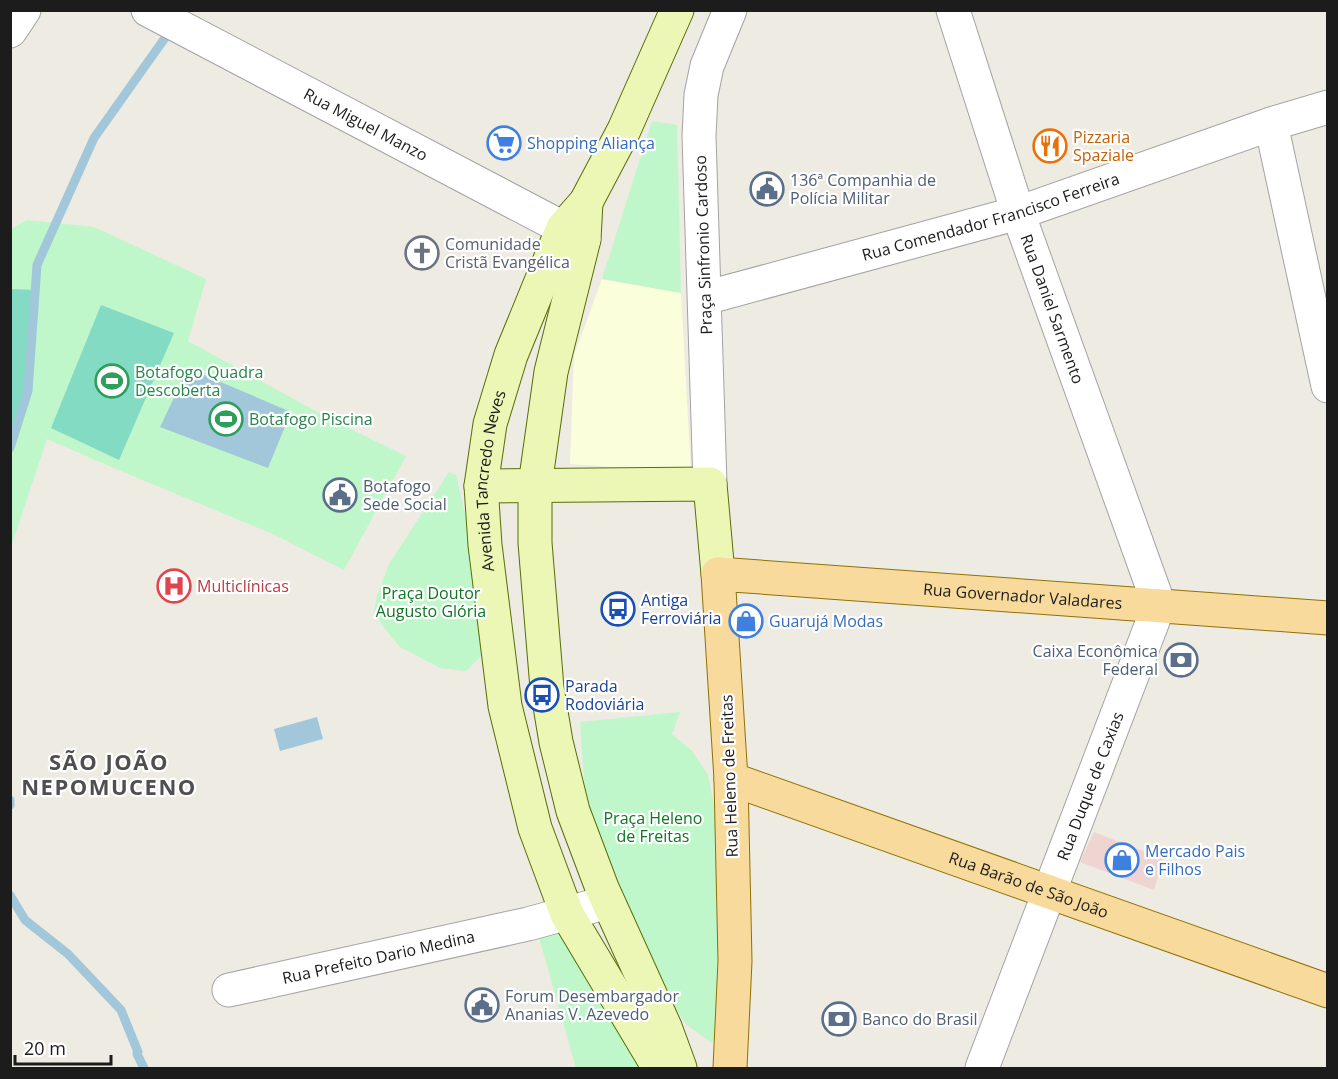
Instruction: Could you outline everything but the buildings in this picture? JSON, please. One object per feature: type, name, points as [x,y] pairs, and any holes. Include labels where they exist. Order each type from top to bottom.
[{"type":"main road","points":[[677,10],[624,130],[586,202],[574,233],[535,485],[535,543],[543,644],[556,742],[573,811],[608,902],[665,1027],[680,1068]]},
{"type":"main road","name":"Avenida Tancredo Neves","points":[[574,233],[511,355],[490,424],[481,486],[484,545],[505,706],[535,828],[567,914],[659,1068]]},
{"type":"main road","points":[[481,486],[710,484]]},
{"type":"main road","name":"Rua Heleno de Freitas","points":[[710,484],[731,779],[735,961],[730,1068]]},
{"type":"main road","name":"Rua Governador Valadares","points":[[718,574],[1328,618]]},
{"type":"main road","name":"Rua Barão de São João","points":[[731,779],[1328,991]]},
{"type":"street","points":[[10,31],[24,10]]},
{"type":"street","name":"Praça Sinfronio Cardoso","points":[[710,484],[699,136],[701,95],[707,66],[730,10]]},
{"type":"street","name":"Rua Daniel Sarmento","points":[[953,10],[1018,213],[1159,605]]},
{"type":"street","name":"Rua Miguel Manzo","points":[[150,12],[574,233]]},
{"type":"street","name":"Rua Comendador Francisco Ferreira","points":[[705,298],[1018,213],[1271,124],[1328,107]]},
{"type":"street","points":[[1271,124],[1328,386]]},
{"type":"street","name":"Rua Duque de Caxias","points":[[982,1068],[1159,605]]},
{"type":"street","name":"Rua Prefeito Dario Medina","points":[[229,990],[528,924],[608,902]]},
{"type":"shaded area","points":[[602,279],[681,293],[691,472],[570,464],[574,355]]},
{"type":"shaded area","name":"Mercado Pais e Filhos","points":[[1094,832],[1163,859],[1154,890],[1080,862]]},
{"type":"green space","points":[[652,121],[677,125],[681,293],[602,279]]},
{"type":"green space","points":[[27,220],[94,227],[206,279],[188,341],[332,420],[406,456],[344,570],[275,535],[47,439],[11,547],[11,229]]},
{"type":"green space","points":[[11,289],[36,290],[28,391],[11,448]]},
{"type":"green space","name":"Botafogo Quadra Descoberta","points":[[101,305],[174,333],[119,460],[51,428]]},
{"type":"green space","name":"Praça Doutor Augusto Glória","points":[[449,472],[456,475],[493,644],[466,671],[440,668],[400,647],[374,611],[389,564]]},
{"type":"green space","name":"Praça Heleno de Freitas","points":[[680,712],[672,734],[692,751],[708,775],[719,830],[721,1021],[712,1043],[687,1025],[636,955],[588,839],[580,722]]},
{"type":"green space","points":[[536,927],[569,929],[653,1068],[576,1068]]},
{"type":"water","name":"Botafogo Piscina","points":[[188,368],[291,412],[268,468],[160,427]]},
{"type":"water","points":[[317,717],[323,739],[280,751],[274,729]]},
{"type":"waterway","points":[[10,448],[28,391],[37,265],[94,138],[172,28]]},
{"type":"waterway","points":[[10,800],[10,805]]},
{"type":"waterway","points":[[10,895],[25,920],[68,954],[121,1010],[144,1068]]},
{"type":"place","name":"Shopping Aliança","points":[[504,143]]},
{"type":"place","name":"Pizzaria Spaziale","points":[[1050,146]]},
{"type":"place","name":"136ª Companhia de Polícia Militar","points":[[767,189]]},
{"type":"place","name":"Comunidade Cristã Evangélica","points":[[422,253]]},
{"type":"place","name":"Botafogo Quadra Descoberta","points":[[112,381]]},
{"type":"place","name":"Botafogo Piscina","points":[[226,419]]},
{"type":"place","name":"Botafogo Sede Social","points":[[340,495]]},
{"type":"place","name":"Multiclínicas","points":[[174,586]]},
{"type":"place","name":"Antiga Ferroviária","points":[[618,609]]},
{"type":"place","name":"Guarujá Modas","points":[[746,621]]},
{"type":"place","name":"Caixa Econômica Federal","points":[[1181,660]]},
{"type":"place","name":"Parada Rodoviária","points":[[542,695]]},
{"type":"place","name":"Mercado Pais e Filhos","points":[[1122,860]]},
{"type":"place","name":"Forum Desembargador Ananias V. Azevedo","points":[[482,1005]]},
{"type":"place","name":"Banco do Brasil","points":[[839,1019]]},
{"type":"district","name":"SÃO JOÃO NEPOMUCENO","points":[[109,774]]}]
